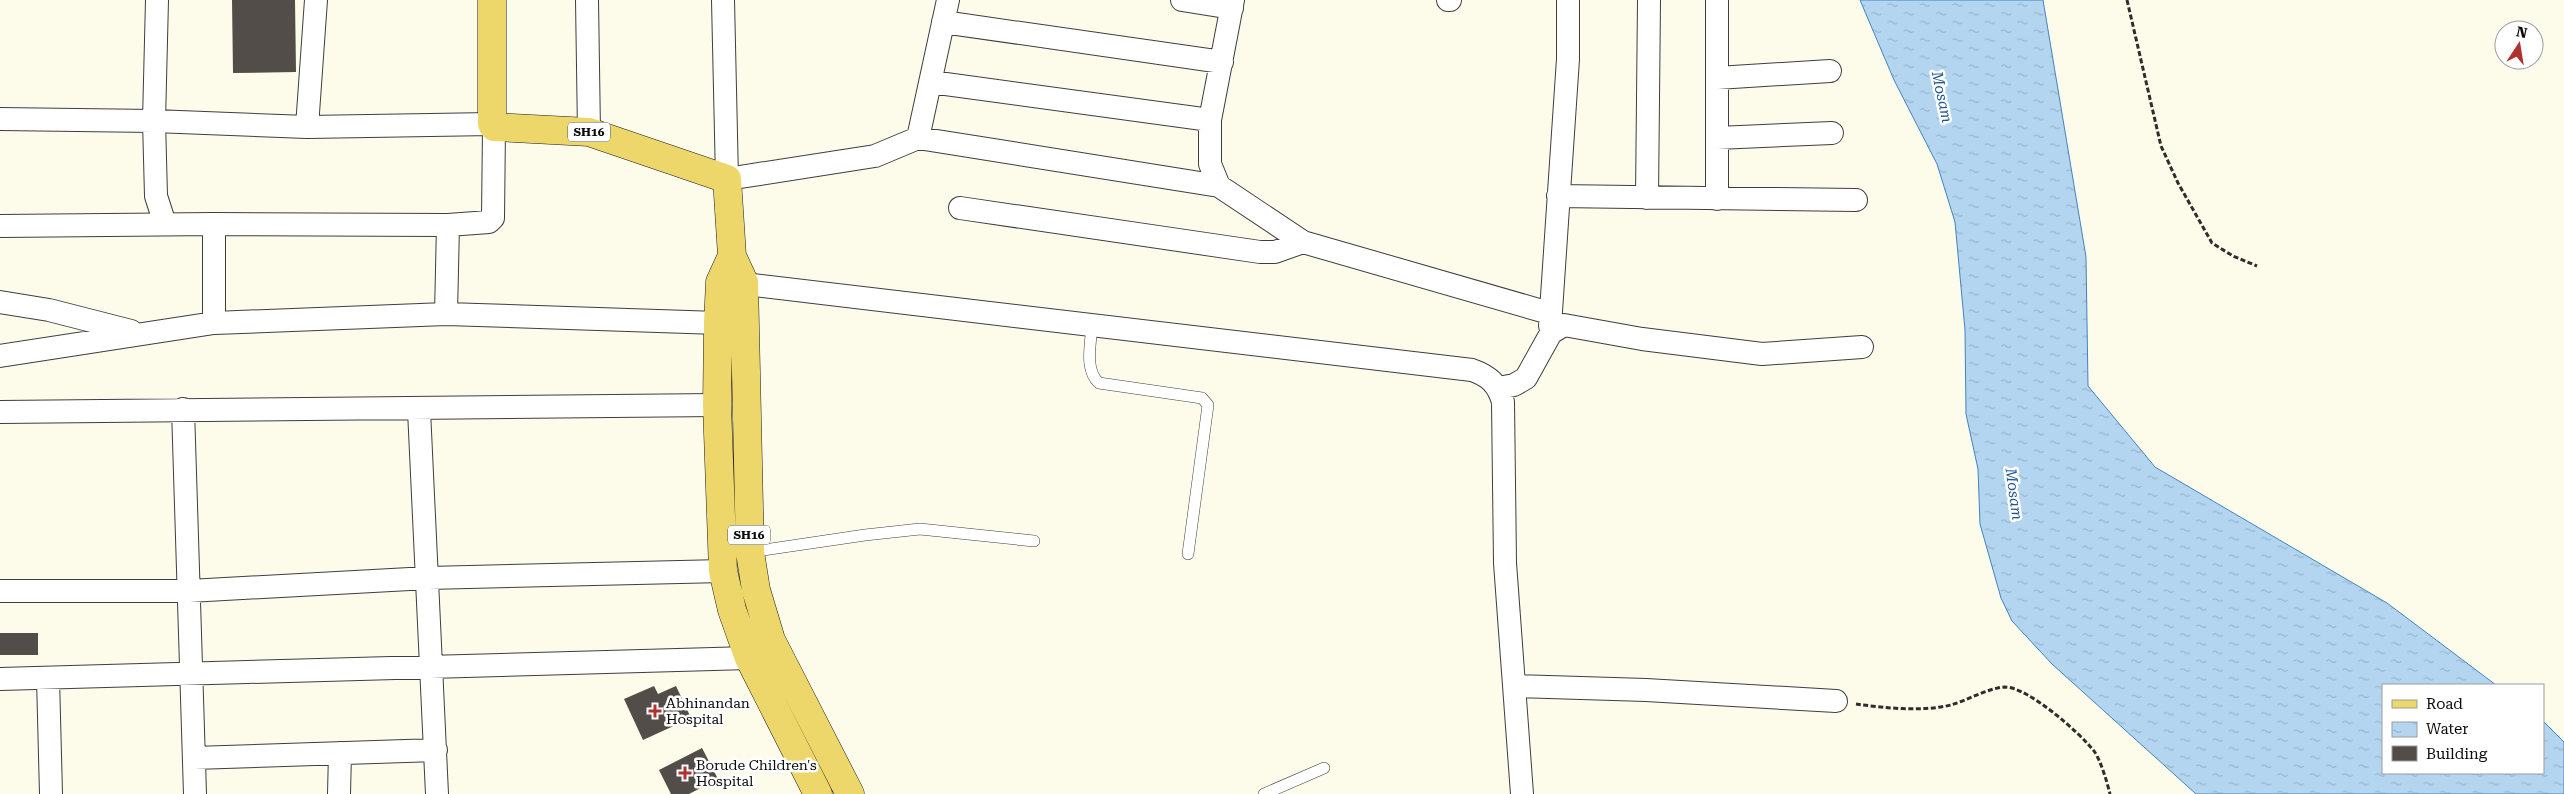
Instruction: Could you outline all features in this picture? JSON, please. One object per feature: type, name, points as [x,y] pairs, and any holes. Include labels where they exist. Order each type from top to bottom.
[{"type":"main road","points":[[492,0],[493,125]]},
{"type":"main road","name":"SH16","points":[[493,125],[589,132],[727,178]]},
{"type":"main road","points":[[718,323],[732,282],[727,178]]},
{"type":"main road","name":"SH16","points":[[732,282],[750,552],[763,620],[776,651],[850,794]]},
{"type":"main road","name":"SH16","points":[[718,323],[717,405],[724,571],[732,610],[749,658],[818,794]]},
{"type":"street","points":[[157,0],[154,121],[156,196],[165,224]]},
{"type":"street","points":[[307,127],[316,0]]},
{"type":"street","points":[[588,0],[589,132]]},
{"type":"street","points":[[723,0],[727,178],[875,156],[918,138],[1219,186],[1303,242],[1550,323],[1651,341],[1762,354],[1862,347]]},
{"type":"street","points":[[918,138],[948,0]]},
{"type":"street","points":[[1182,0],[1232,4],[1210,120],[1210,164],[1219,186]]},
{"type":"street","points":[[1499,388],[1514,385],[1526,378],[1550,323],[1568,60],[1568,0]]},
{"type":"street","points":[[1647,198],[1649,0]]},
{"type":"street","points":[[1717,0],[1717,199]]},
{"type":"street","points":[[943,22],[1222,62]]},
{"type":"street","points":[[1717,78],[1830,71]]},
{"type":"street","points":[[931,82],[1210,120]]},
{"type":"street","points":[[0,119],[154,121],[307,127],[493,125],[493,218],[489,222],[448,225],[165,224],[0,226]]},
{"type":"street","points":[[1717,138],[1832,133]]},
{"type":"street","points":[[1558,196],[1856,200]]},
{"type":"street","points":[[960,208],[1260,252],[1275,252],[1303,242]]},
{"type":"street","points":[[214,224],[214,323]]},
{"type":"street","points":[[446,314],[448,225]]},
{"type":"street","points":[[732,282],[1472,370],[1484,374],[1499,388],[1503,402],[1505,563],[1522,794]]},
{"type":"street","points":[[0,302],[49,310],[142,334]]},
{"type":"street","points":[[0,356],[214,323],[446,314],[718,323]]},
{"type":"street","points":[[0,412],[182,409],[419,410],[717,405]]},
{"type":"street","points":[[182,409],[195,794]]},
{"type":"street","points":[[419,410],[433,666],[437,794]]},
{"type":"street","points":[[0,591],[189,591],[428,578],[724,571]]},
{"type":"street","points":[[0,679],[749,658],[776,651]]},
{"type":"street","points":[[48,678],[51,794]]},
{"type":"street","points":[[1514,686],[1646,690],[1836,701]]},
{"type":"street","points":[[194,758],[436,750]]},
{"type":"street","points":[[339,794],[340,753]]},
{"type":"lane","points":[[1092,325],[1090,370],[1093,378],[1100,383],[1206,400],[1208,405],[1188,554]]},
{"type":"lane","points":[[750,552],[865,534],[920,529],[1034,540]]},
{"type":"lane","points":[[1264,794],[1324,768]]},
{"type":"path","points":[[2127,0],[2161,146],[2178,183],[2212,243],[2232,256],[2258,266]]},
{"type":"path","points":[[1836,701],[1881,707],[1949,705],[2003,687],[2013,688],[2026,694],[2075,731],[2095,752],[2110,794]]},
{"type":"water","name":"Mosam","points":[[1860,0],[2043,0],[2086,257],[2088,386],[2155,467],[2387,603],[2495,684],[2382,684],[2382,774],[2544,774],[2544,722],[2564,742],[2564,794],[2196,794],[2052,664],[2012,621],[2001,598],[1980,524],[1978,469],[1966,414],[1965,330],[1955,222],[1937,164],[1894,80]]},
{"type":"building","points":[[232,0],[295,0],[296,72],[233,73]]},
{"type":"building","points":[[0,633],[38,633],[38,655],[0,655]]},
{"type":"building","points":[[654,686],[658,694],[676,686],[691,718],[643,740],[624,699]]},
{"type":"building","points":[[702,748],[718,779],[689,794],[671,794],[659,770]]},
{"type":"place","name":"Abhinandan Hospital","points":[[655,711]]},
{"type":"place","name":"Borude Children's Hospital","points":[[685,773]]}]
